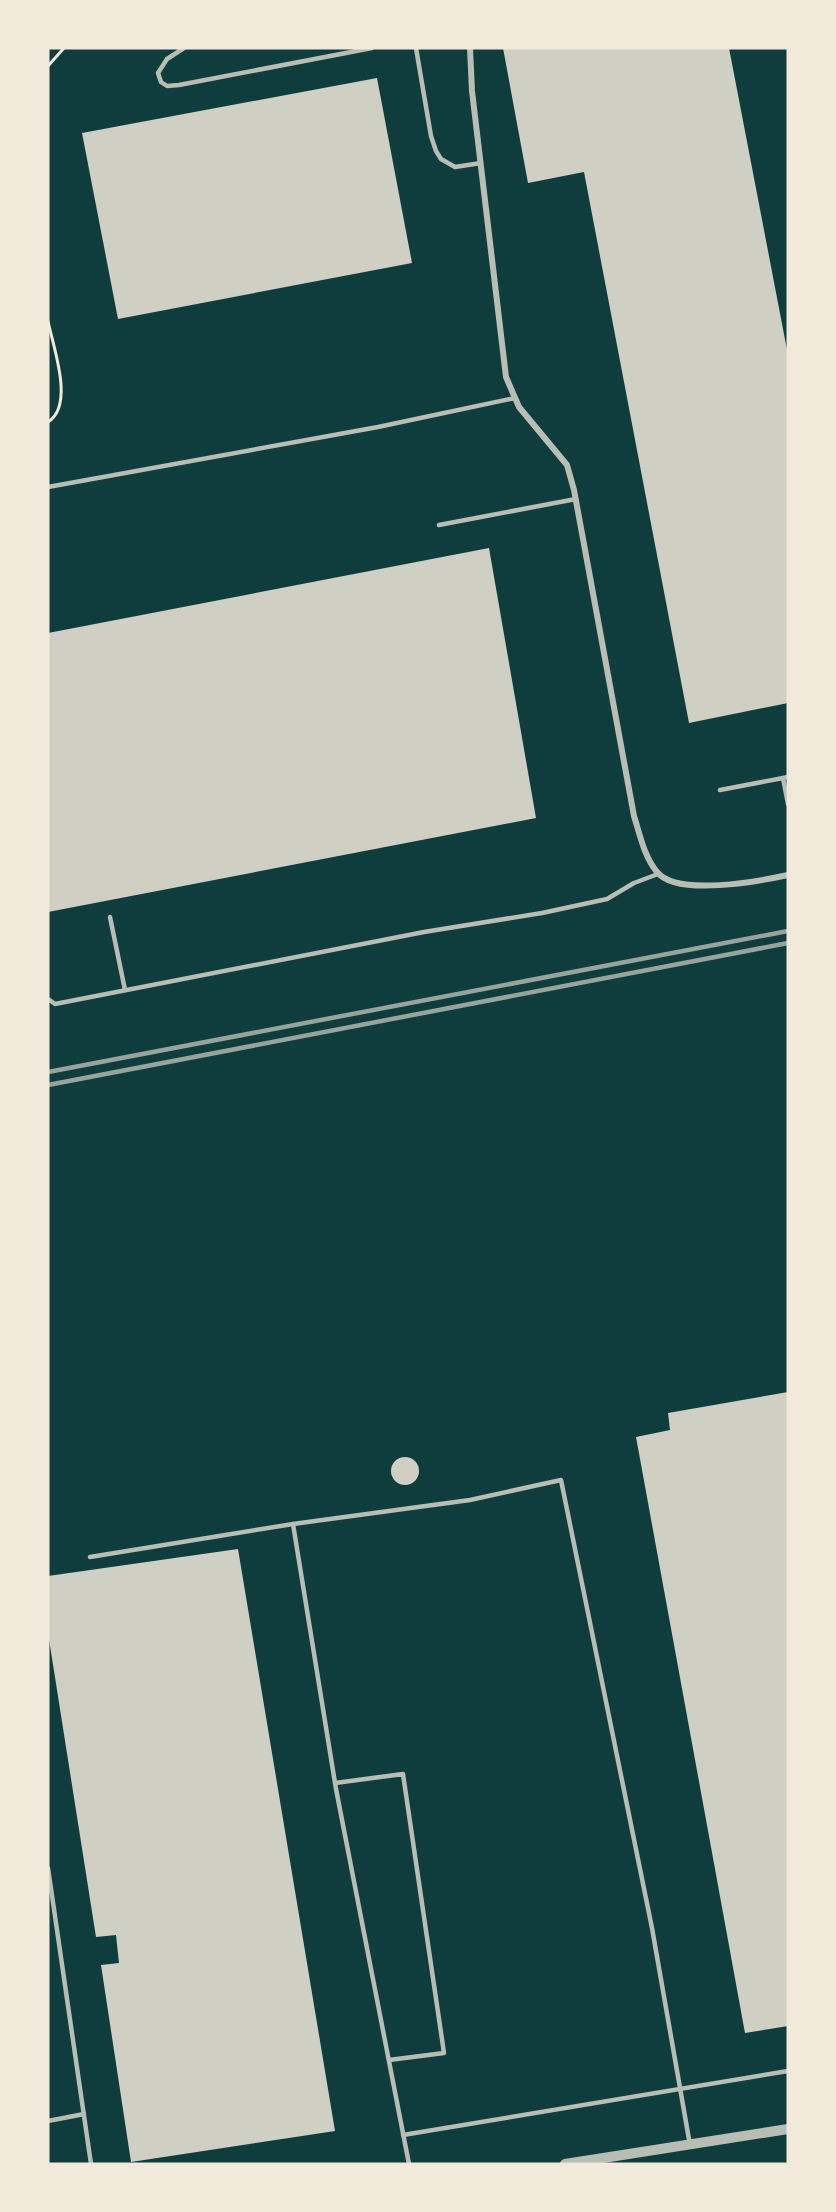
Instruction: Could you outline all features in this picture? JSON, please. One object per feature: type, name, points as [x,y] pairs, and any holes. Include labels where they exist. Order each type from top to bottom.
[{"type":"street","points":[[470,48],[472,91],[506,377],[519,408],[567,465],[576,499],[634,816],[646,853],[658,874],[692,885],[729,886],[788,876]]},
{"type":"street","points":[[565,2164],[788,2129]]},
{"type":"lane","points":[[184,48],[167,59],[158,73],[161,82],[167,86],[179,86],[372,48]]},
{"type":"lane","points":[[416,48],[431,136],[436,151],[441,159],[455,167],[481,163]]},
{"type":"lane","points":[[48,487],[378,427],[515,398]]},
{"type":"lane","points":[[439,525],[576,499]]},
{"type":"lane","points":[[720,790],[786,777],[788,804]]},
{"type":"lane","points":[[48,999],[55,1004],[424,932],[542,913],[607,899],[634,883],[658,874]]},
{"type":"lane","points":[[110,917],[125,990]]},
{"type":"lane","points":[[90,1557],[293,1524],[470,1500],[561,1480],[652,1928],[690,2145]]},
{"type":"lane","points":[[293,1524],[335,1783],[409,2164]]},
{"type":"lane","points":[[335,1783],[403,1773],[444,2053],[389,2060]]},
{"type":"lane","points":[[48,1868],[91,2164]]},
{"type":"lane","points":[[403,2135],[788,2071]]},
{"type":"lane","points":[[48,2121],[84,2114]]},
{"type":"path","points":[[48,66],[64,48]]},
{"type":"path","points":[[48,321],[61,383],[62,401],[55,418],[48,422]]},
{"type":"building","points":[[503,48],[729,48],[788,355],[788,703],[689,723],[584,172],[528,183]]},
{"type":"building","points":[[377,78],[412,263],[118,319],[82,133]]},
{"type":"building","points":[[489,548],[536,818],[48,912],[48,633]]},
{"type":"building","points":[[788,1392],[788,2026],[745,2033],[636,1437],[670,1430],[668,1413]]},
{"type":"building","points":[[405,1457],[415,1461],[419,1471],[415,1481],[405,1485],[395,1481],[391,1471],[395,1461]]},
{"type":"building","points":[[238,1549],[335,2131],[131,2162],[101,1965],[119,1963],[116,1935],[96,1937],[48,1633],[48,1576]]},
{"type":"railway","points":[[48,1072],[788,931]]},
{"type":"railway","points":[[48,1085],[788,943]]}]
